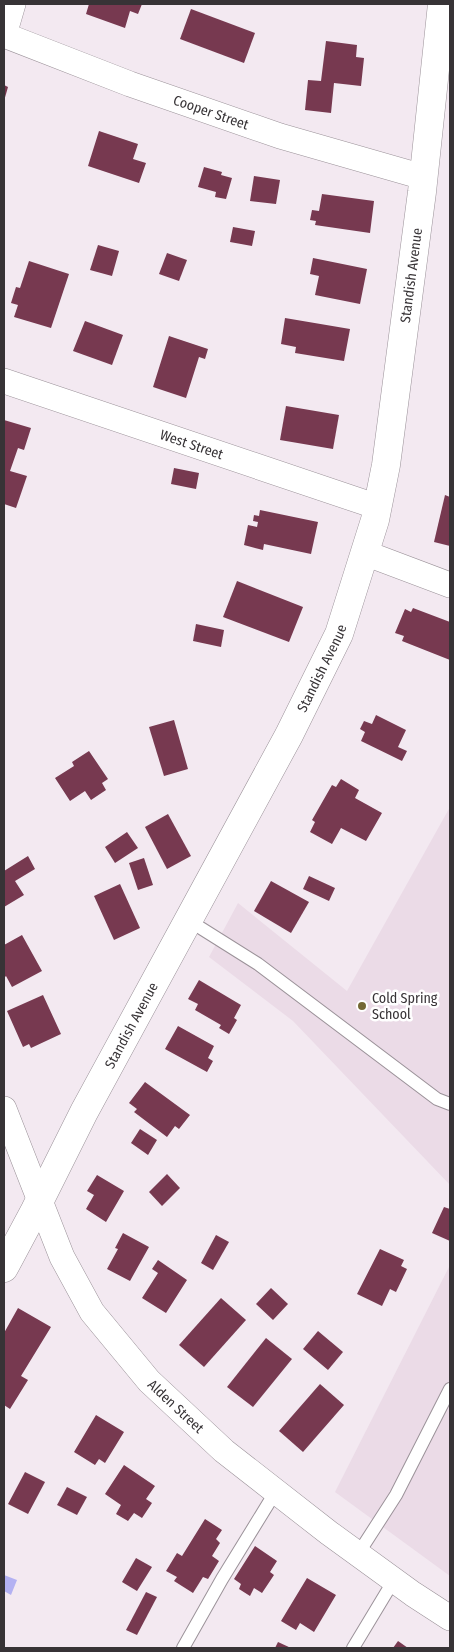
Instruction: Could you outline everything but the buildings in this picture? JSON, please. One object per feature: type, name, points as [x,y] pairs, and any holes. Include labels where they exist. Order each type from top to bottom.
[{"type":"street","points":[[4,35],[13,4]]},
{"type":"street","name":"Standish Avenue","points":[[4,1268],[84,1112],[289,735],[339,634],[378,508],[386,465],[423,177],[442,4]]},
{"type":"street","name":"Cooper Street","points":[[4,35],[130,84],[271,132],[423,177]]},
{"type":"street","name":"West Street","points":[[4,382],[378,508]]},
{"type":"street","points":[[365,553],[450,585]]},
{"type":"street","name":"Alden Street","points":[[4,1109],[62,1257],[92,1312],[149,1381],[224,1451],[358,1554],[450,1618]]},
{"type":"lane","points":[[188,920],[258,964],[437,1099],[450,1104]]},
{"type":"lane","points":[[358,1554],[396,1495],[450,1389]]},
{"type":"lane","points":[[182,1648],[276,1491]]},
{"type":"lane","points":[[353,1648],[394,1580]]},
{"type":"shaded area","name":"Cold Spring School","points":[[450,807],[450,1185],[293,1021],[209,957],[238,903],[347,991]]},
{"type":"shaded area","points":[[450,1265],[450,1576],[335,1492]]},
{"type":"water","points":[[4,1575],[17,1580],[11,1595],[4,1591]]},
{"type":"place","name":"Cold Spring School","points":[[362,1006]]}]
